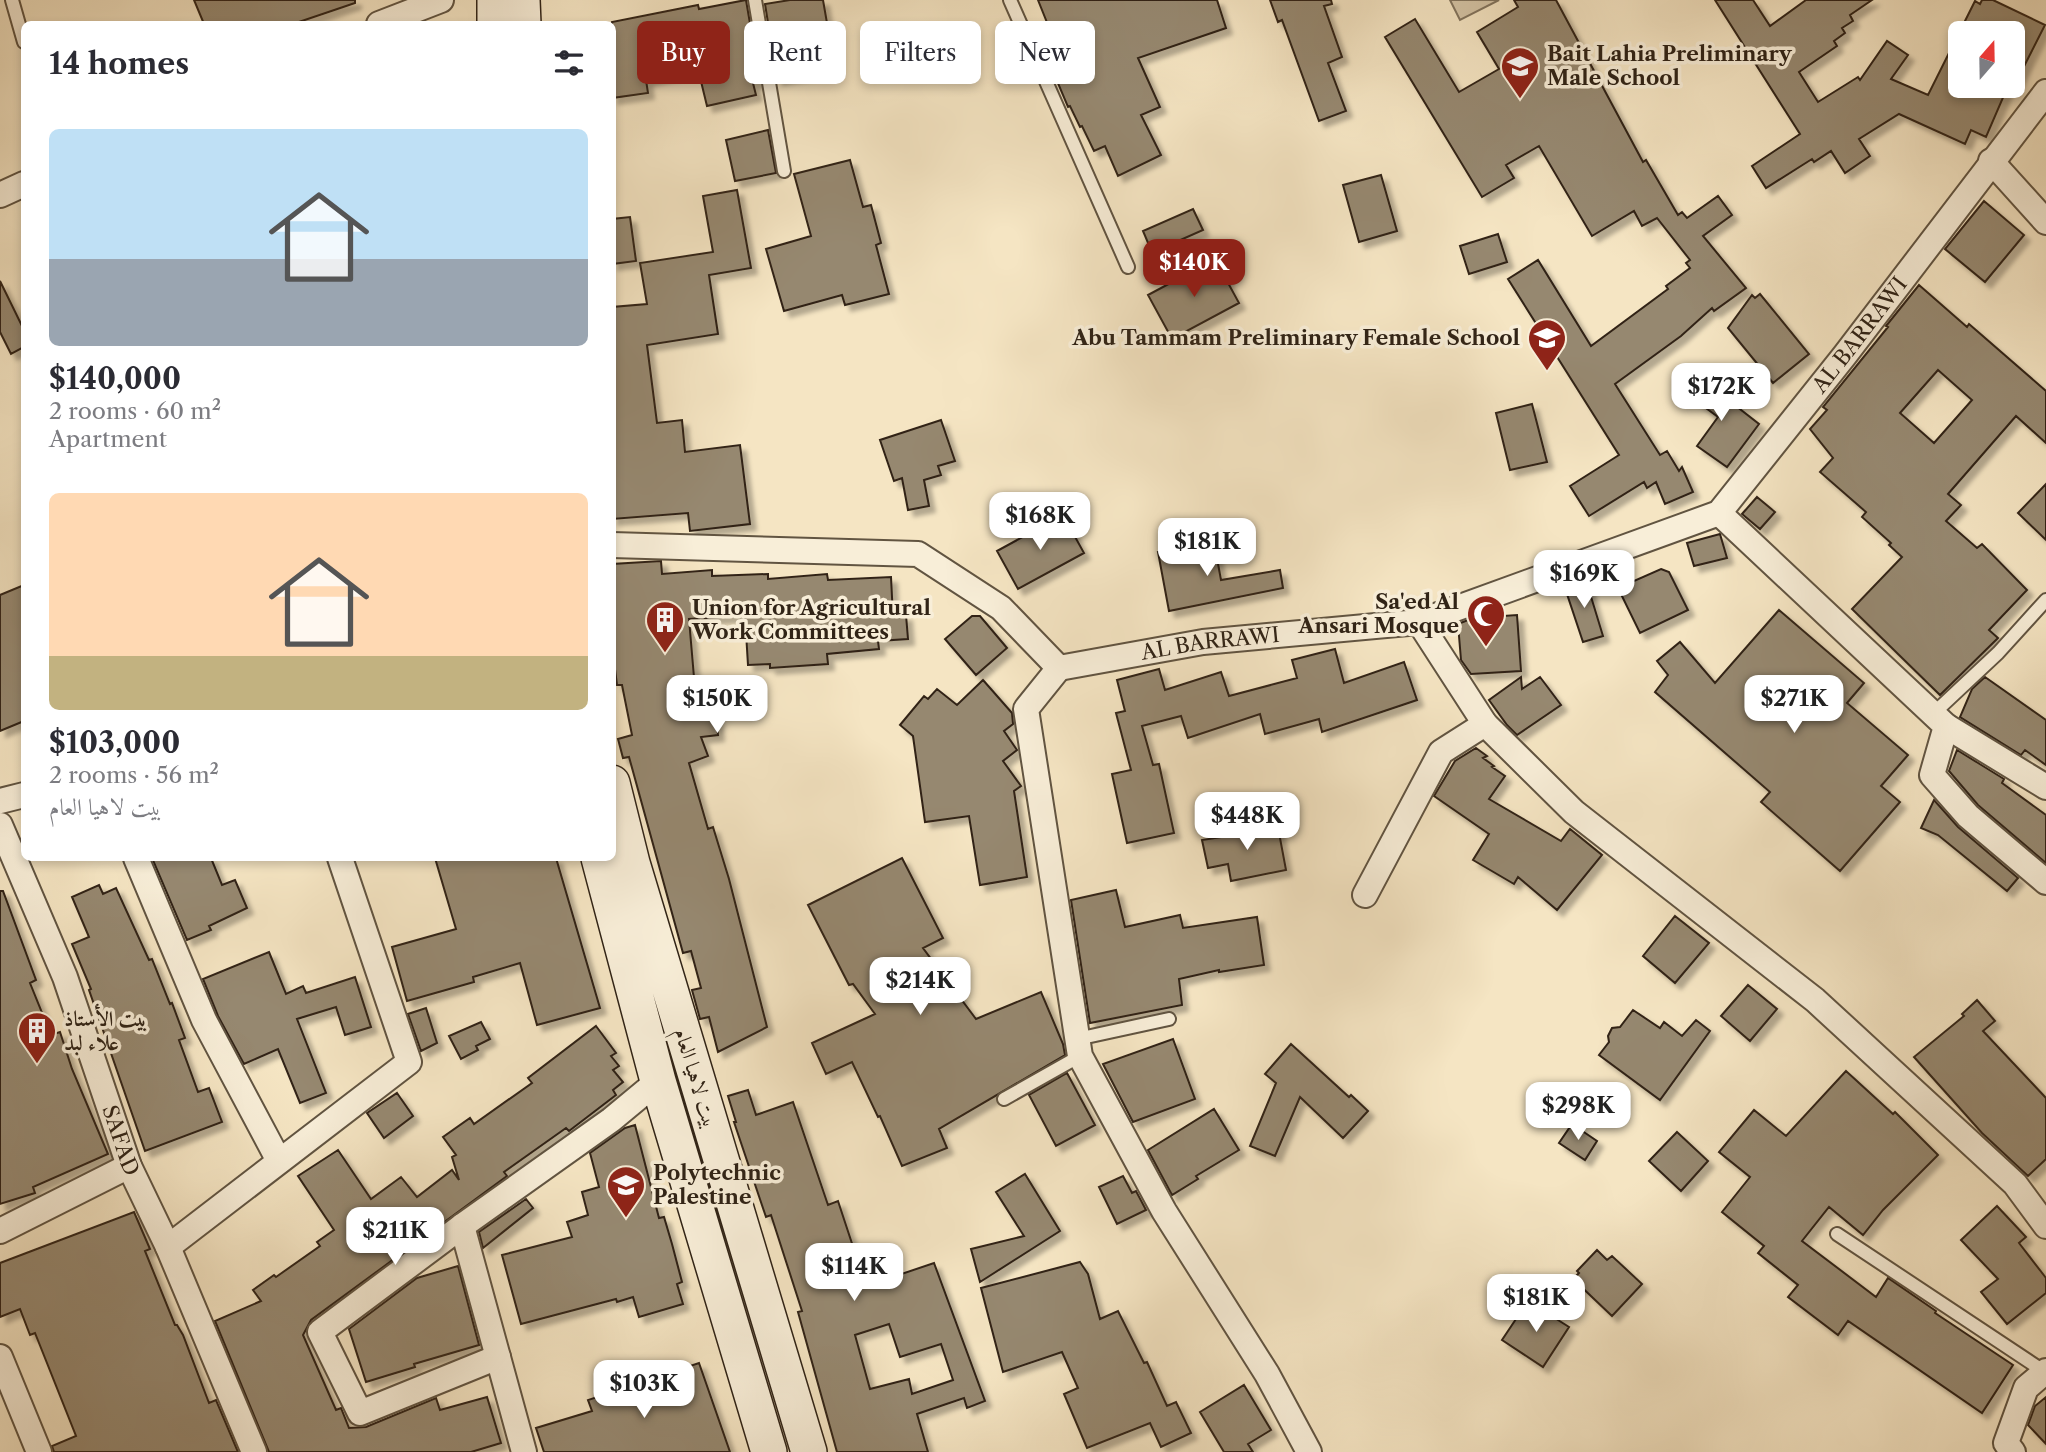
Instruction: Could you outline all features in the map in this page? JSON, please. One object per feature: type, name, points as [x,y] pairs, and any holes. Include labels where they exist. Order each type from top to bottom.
[{"type":"main road","points":[[495,0],[495,21]]},
{"type":"main road","points":[[522,0],[523,21]]},
{"type":"main road","name":"بيت لاهيا العام","points":[[616,798],[636,876],[809,1452]]},
{"type":"main road","name":"بيت لاهيا العام","points":[[600,861],[658,1081],[769,1452]]},
{"type":"street","points":[[387,21],[442,0]]},
{"type":"street","name":"AL BARRAWI","points":[[1059,668],[1203,642],[1419,622],[1719,513],[1845,355],[2046,92]]},
{"type":"street","points":[[1991,161],[2046,222]]},
{"type":"street","points":[[0,195],[21,185]]},
{"type":"street","points":[[1719,513],[1940,720],[2046,787]]},
{"type":"street","points":[[616,545],[918,554],[1001,608],[1059,668],[1026,709],[1078,1047],[1164,1211],[1267,1374],[1309,1452]]},
{"type":"street","points":[[1419,622],[1485,724],[1574,812],[1815,1000],[2015,1184],[2046,1227]]},
{"type":"street","points":[[1940,720],[1932,775],[1968,816],[2046,883]]},
{"type":"street","points":[[1366,895],[1441,752],[1485,724]]},
{"type":"street","points":[[0,801],[21,796]]},
{"type":"street","name":"SAFAD","points":[[0,825],[65,977],[130,1166],[168,1247],[254,1452]]},
{"type":"street","points":[[137,861],[204,1020],[279,1161]]},
{"type":"street","points":[[168,1247],[409,1062],[341,861]]},
{"type":"street","points":[[498,1357],[360,1413],[320,1332],[611,1120],[658,1081]]},
{"type":"street","points":[[0,1231],[130,1166]]},
{"type":"street","points":[[462,1226],[524,1452]]},
{"type":"street","points":[[0,1357],[39,1452]]},
{"type":"street","points":[[2013,1452],[2006,1443],[2026,1388],[2045,1372]]},
{"type":"lane","points":[[12,0],[21,32]]},
{"type":"lane","points":[[755,0],[784,171]]},
{"type":"lane","points":[[1010,0],[1128,267]]},
{"type":"lane","points":[[1940,720],[2046,600]]},
{"type":"lane","points":[[1004,1099],[1078,1047],[1169,1019]]},
{"type":"lane","points":[[1838,1234],[2045,1372]]},
{"type":"shaded area","points":[[1450,0],[1499,0],[1460,20]]},
{"type":"building","points":[[194,0],[355,0],[355,3],[302,21],[203,21]]},
{"type":"building","points":[[746,0],[750,21],[744,21],[744,84],[753,84],[756,95],[707,106],[702,84],[730,84],[730,21],[637,21],[637,84],[647,84],[648,93],[616,97],[616,21],[698,5],[699,9]]},
{"type":"building","points":[[790,0],[823,0],[827,21],[768,21],[765,4]]},
{"type":"building","points":[[1038,0],[1217,0],[1226,28],[1138,58],[1160,107],[1141,115],[1161,155],[1118,176],[1105,146],[1094,151],[1082,126],[1080,127],[1070,106],[1068,107],[1058,84],[1095,84],[1095,21],[1046,21]]},
{"type":"building","points":[[1270,0],[1331,0],[1332,4],[1324,6],[1342,57],[1328,63],[1346,111],[1319,121],[1282,20],[1278,22]]},
{"type":"building","points":[[1514,0],[1556,0],[1643,162],[1646,160],[1678,215],[1682,212],[1687,218],[1718,196],[1732,215],[1703,236],[1746,288],[1714,311],[1712,308],[1681,336],[1615,384],[1660,455],[1667,451],[1679,471],[1682,467],[1693,492],[1665,504],[1656,482],[1647,488],[1644,482],[1589,516],[1570,486],[1619,455],[1508,279],[1538,260],[1591,346],[1668,289],[1666,286],[1690,268],[1686,263],[1690,260],[1657,218],[1642,226],[1634,211],[1592,236],[1539,146],[1506,165],[1514,178],[1482,197],[1385,37],[1415,19],[1459,92],[1499,69],[1477,32],[1518,7]]},
{"type":"building","points":[[1715,0],[1753,0],[1770,26],[1806,0],[1872,0],[1850,15],[1853,21],[1842,28],[1845,33],[1834,41],[1837,46],[1799,72],[1818,102],[1858,77],[1860,80],[1887,41],[1908,55],[1891,79],[1928,95],[1948,55],[1948,98],[2003,98],[1986,137],[1971,130],[1965,144],[1899,114],[1859,139],[1870,156],[1845,173],[1831,151],[1814,162],[1812,159],[1766,188],[1752,166],[1800,134]]},
{"type":"building","points":[[1982,0],[1993,0],[2045,25],[2025,64],[2025,21],[1965,21],[1975,1],[1980,4]]},
{"type":"building","points":[[768,130],[776,173],[735,181],[726,140]]},
{"type":"building","points":[[850,160],[863,207],[871,205],[881,243],[876,245],[889,294],[845,305],[842,295],[784,311],[766,249],[811,236],[794,174]]},
{"type":"building","points":[[1381,175],[1397,231],[1359,242],[1343,185]]},
{"type":"building","points":[[737,190],[751,268],[709,275],[718,334],[647,345],[657,423],[682,420],[685,452],[740,445],[750,524],[690,531],[688,513],[616,519],[616,307],[647,304],[640,263],[713,252],[703,196]]},
{"type":"building","points":[[1984,201],[2024,235],[1985,282],[1945,249]]},
{"type":"building","points":[[1193,209],[1203,230],[1158,250],[1151,250],[1143,231]]},
{"type":"building","points":[[630,217],[636,261],[616,264],[616,219]]},
{"type":"building","points":[[1498,234],[1507,262],[1469,274],[1460,246]]},
{"type":"building","points":[[1215,259],[1239,303],[1172,339],[1148,295]]},
{"type":"building","points":[[0,281],[21,324],[21,349],[11,354],[0,332]]},
{"type":"building","points":[[1919,285],[2046,391],[2046,443],[2016,416],[1948,494],[1961,505],[1946,521],[1977,548],[1982,544],[2027,590],[1989,630],[1998,638],[1940,695],[1852,609],[1902,557],[1889,545],[1891,543],[1862,517],[1866,512],[1820,472],[1833,458],[1810,429],[1827,410],[1823,407],[1888,327],[1886,326]],"holes":[[[1938,370],[1972,400],[1934,443],[1900,413]]]},
{"type":"building","points":[[1760,294],[1809,354],[1773,383],[1728,328],[1752,295],[1755,298]]},
{"type":"building","points":[[1695,374],[1759,424],[1727,467],[1697,446],[1718,417],[1683,391]]},
{"type":"building","points":[[1532,404],[1547,462],[1510,470],[1496,413]]},
{"type":"building","points":[[941,420],[955,461],[938,466],[941,475],[924,480],[929,506],[908,510],[902,478],[894,481],[880,440]]},
{"type":"building","points":[[2046,484],[2046,540],[2018,513]]},
{"type":"building","points":[[1757,497],[1775,512],[1760,529],[1742,514]]},
{"type":"building","points":[[1063,515],[1084,553],[1018,589],[997,551]]},
{"type":"building","points":[[1720,534],[1727,558],[1694,566],[1687,543]]},
{"type":"building","points":[[1214,542],[1221,580],[1280,570],[1283,588],[1169,611],[1158,552]]},
{"type":"building","points":[[661,561],[662,574],[712,570],[712,576],[768,574],[768,579],[827,574],[828,580],[891,577],[893,617],[906,615],[908,639],[878,641],[879,649],[827,654],[828,664],[770,668],[770,664],[748,665],[745,616],[689,619],[695,689],[713,688],[718,735],[701,737],[708,756],[689,763],[708,829],[713,827],[729,879],[767,1027],[718,1052],[709,1017],[700,1019],[692,990],[701,988],[691,951],[683,953],[629,757],[623,758],[618,739],[632,735],[622,685],[617,685],[616,677],[616,564]]},
{"type":"building","points":[[1661,569],[1669,572],[1688,610],[1640,633],[1618,588]]},
{"type":"building","points":[[1585,577],[1603,636],[1583,642],[1564,585]]},
{"type":"building","points":[[21,586],[21,722],[0,731],[0,595]]},
{"type":"building","points":[[1779,610],[1864,683],[1847,703],[1908,755],[1881,786],[1900,802],[1840,871],[1761,802],[1770,792],[1655,692],[1668,675],[1657,661],[1680,642],[1715,683]]},
{"type":"building","name":"Sa'ed Al Ansari Mosque","points":[[1517,615],[1521,671],[1471,674],[1461,660],[1458,624],[1473,618]]},
{"type":"building","points":[[972,616],[980,616],[1007,648],[976,675],[945,639]]},
{"type":"building","points":[[1335,649],[1344,683],[1404,662],[1417,700],[1322,732],[1319,719],[1265,734],[1260,714],[1188,738],[1181,716],[1142,726],[1153,765],[1159,764],[1174,833],[1127,843],[1112,774],[1131,770],[1116,713],[1125,711],[1117,680],[1159,669],[1165,690],[1221,672],[1229,696],[1297,678],[1292,660]]},
{"type":"building","points":[[1521,677],[1522,689],[1540,677],[1561,705],[1517,735],[1489,700]]},
{"type":"building","points":[[1985,677],[2046,720],[2046,765],[2025,750],[2021,755],[1960,717],[1972,689]]},
{"type":"building","points":[[983,680],[1012,713],[1013,724],[1004,731],[1017,750],[1003,761],[1021,786],[1014,791],[1027,877],[980,885],[969,816],[925,822],[913,736],[900,725],[924,696],[928,699],[937,689],[957,705]]},
{"type":"building","points":[[1476,748],[1487,756],[1483,758],[1494,766],[1492,767],[1505,776],[1489,799],[1561,841],[1570,829],[1602,855],[1557,910],[1518,877],[1514,884],[1473,860],[1489,834],[1434,796],[1455,761]]},
{"type":"building","points":[[1957,750],[2004,779],[2002,783],[2046,815],[2046,863],[1978,805],[1949,771]]},
{"type":"building","points":[[1934,800],[1958,827],[2018,878],[2007,891],[1938,835],[1921,828]]},
{"type":"building","points":[[1277,822],[1286,870],[1231,881],[1228,864],[1208,868],[1202,840],[1222,837],[1222,833]]},
{"type":"building","points":[[902,858],[943,938],[923,948],[976,1019],[1041,992],[1065,1055],[939,1129],[947,1148],[902,1166],[852,1062],[826,1074],[812,1043],[875,1014],[853,984],[849,985],[808,905]]},
{"type":"building","points":[[153,861],[212,861],[222,885],[235,880],[247,908],[209,926],[211,930],[187,940]]},
{"type":"building","points":[[436,861],[557,861],[600,1008],[537,1025],[520,963],[473,977],[474,982],[407,1001],[392,947],[456,929]]},
{"type":"building","points":[[99,885],[103,894],[116,888],[149,960],[152,959],[170,1004],[172,1003],[185,1038],[179,1040],[198,1092],[209,1088],[222,1122],[145,1151],[89,990],[91,989],[72,944],[89,937],[72,897]]},
{"type":"building","points":[[1116,890],[1125,927],[1180,915],[1183,928],[1257,917],[1264,965],[1219,970],[1179,979],[1182,1005],[1090,1023],[1071,900]]},
{"type":"building","points":[[0,891],[3,891],[36,980],[30,983],[51,1035],[60,1032],[72,1069],[108,1154],[33,1187],[35,1193],[0,1204]]},
{"type":"building","points":[[1675,916],[1709,943],[1675,983],[1643,956]]},
{"type":"building","points":[[269,952],[286,994],[303,986],[306,993],[355,977],[371,1027],[345,1035],[336,1007],[297,1019],[326,1093],[300,1103],[278,1049],[244,1064],[218,1016],[203,979]]},
{"type":"building","points":[[1748,985],[1777,1009],[1750,1041],[1721,1016]]},
{"type":"building","points":[[1977,1000],[1995,1021],[1983,1031],[2046,1098],[2046,1159],[2028,1176],[1982,1133],[1914,1057],[1964,1016],[1962,1014]]},
{"type":"building","points":[[426,1008],[437,1043],[421,1051],[408,1014]]},
{"type":"building","points":[[1633,1010],[1660,1028],[1664,1022],[1682,1036],[1696,1020],[1710,1031],[1660,1100],[1599,1055],[1609,1042],[1608,1036],[1612,1028],[1620,1027]]},
{"type":"building","points":[[481,1022],[490,1039],[476,1046],[478,1050],[461,1059],[449,1036]]},
{"type":"building","points":[[596,1026],[616,1053],[611,1056],[619,1066],[613,1070],[623,1082],[613,1090],[616,1095],[569,1131],[566,1128],[504,1172],[507,1176],[311,1320],[303,1335],[336,1410],[341,1408],[349,1428],[366,1427],[436,1398],[440,1410],[487,1397],[501,1443],[471,1452],[269,1452],[215,1321],[261,1301],[253,1290],[320,1246],[317,1242],[334,1230],[298,1176],[338,1150],[371,1199],[401,1177],[417,1197],[452,1170],[459,1180],[452,1157],[456,1155],[443,1137],[470,1118],[474,1124],[532,1083],[528,1078]]},
{"type":"building","points":[[1173,1039],[1195,1099],[1133,1122],[1103,1064]]},
{"type":"building","points":[[1291,1044],[1368,1111],[1343,1138],[1300,1097],[1275,1156],[1250,1146],[1276,1083],[1265,1074]]},
{"type":"building","points":[[1846,1071],[1893,1114],[1895,1112],[1938,1155],[1883,1210],[1863,1235],[1829,1207],[1802,1241],[1876,1297],[1888,1278],[2013,1365],[1982,1413],[1848,1321],[1838,1335],[1788,1297],[1798,1285],[1758,1253],[1764,1246],[1722,1212],[1750,1177],[1719,1152],[1754,1110],[1786,1136]]},
{"type":"building","points":[[1067,1073],[1095,1125],[1056,1146],[1029,1095]]},
{"type":"building","points":[[748,1090],[756,1115],[793,1102],[828,1205],[838,1201],[866,1286],[934,1263],[985,1401],[967,1408],[964,1398],[917,1414],[928,1452],[837,1452],[798,1312],[802,1311],[771,1215],[766,1217],[728,1096]],"holes":[[[889,1324],[900,1357],[941,1344],[953,1380],[912,1394],[909,1379],[870,1389],[855,1335]]]},
{"type":"building","points":[[397,1093],[413,1116],[384,1138],[367,1113]]},
{"type":"building","points":[[1214,1109],[1239,1150],[1196,1176],[1198,1179],[1172,1195],[1148,1150]]},
{"type":"building","points":[[1572,1124],[1597,1141],[1585,1160],[1559,1143]]},
{"type":"building","name":"Polytechnic Palestine","points":[[635,1125],[659,1218],[664,1217],[672,1244],[682,1282],[677,1284],[683,1304],[639,1317],[633,1297],[617,1302],[616,1299],[521,1324],[502,1255],[572,1237],[567,1222],[588,1215],[582,1192],[599,1187],[590,1153],[625,1128]]},
{"type":"building","points":[[1677,1132],[1708,1161],[1681,1191],[1649,1161]]},
{"type":"building","points":[[1025,1174],[1060,1231],[980,1282],[971,1249],[1024,1236],[996,1192]]},
{"type":"building","points":[[1123,1176],[1132,1193],[1136,1191],[1146,1210],[1117,1224],[1099,1187]]},
{"type":"building","points":[[526,1199],[533,1208],[483,1248],[479,1232]]},
{"type":"building","points":[[1997,1206],[2026,1237],[2019,1243],[2046,1278],[2046,1293],[2007,1324],[1981,1292],[1998,1279],[1961,1240]]},
{"type":"building","points":[[134,1212],[150,1249],[145,1251],[175,1325],[183,1335],[209,1403],[216,1400],[238,1452],[54,1452],[52,1446],[76,1436],[35,1333],[30,1335],[20,1309],[0,1317],[0,1263]]},
{"type":"building","points":[[1597,1250],[1607,1260],[1612,1256],[1642,1284],[1612,1316],[1573,1279]]},
{"type":"building","points":[[1080,1262],[1088,1274],[1100,1319],[1118,1311],[1144,1363],[1147,1362],[1167,1406],[1176,1402],[1191,1433],[1161,1447],[1150,1423],[1087,1448],[1064,1394],[1078,1388],[1062,1352],[1003,1372],[981,1288]]},
{"type":"building","points":[[458,1266],[479,1345],[414,1364],[415,1367],[366,1382],[349,1329],[417,1278]]},
{"type":"building","points":[[1528,1301],[1569,1327],[1543,1367],[1502,1340]]},
{"type":"building","points":[[699,1363],[730,1452],[544,1452],[536,1428],[592,1411],[588,1400]]},
{"type":"building","points":[[1244,1385],[1271,1430],[1248,1444],[1253,1452],[1224,1452],[1200,1412]]},
{"type":"building","points":[[2046,1397],[2046,1444],[2028,1425],[2035,1406]]},
{"type":"place","name":"Bait Lahia Preliminary Male School","points":[[1520,100]]},
{"type":"place","name":"Abu Tammam Preliminary Female School","points":[[1547,372]]},
{"type":"place","name":"Sa'ed Al Ansari Mosque","points":[[1486,648]]},
{"type":"place","name":"Union for Agricultural Work Committees","points":[[665,654]]},
{"type":"place","name":"بيت الأستاذ علاء لبد","points":[[37,1065]]},
{"type":"place","name":"Polytechnic Palestine","points":[[626,1219]]}]
